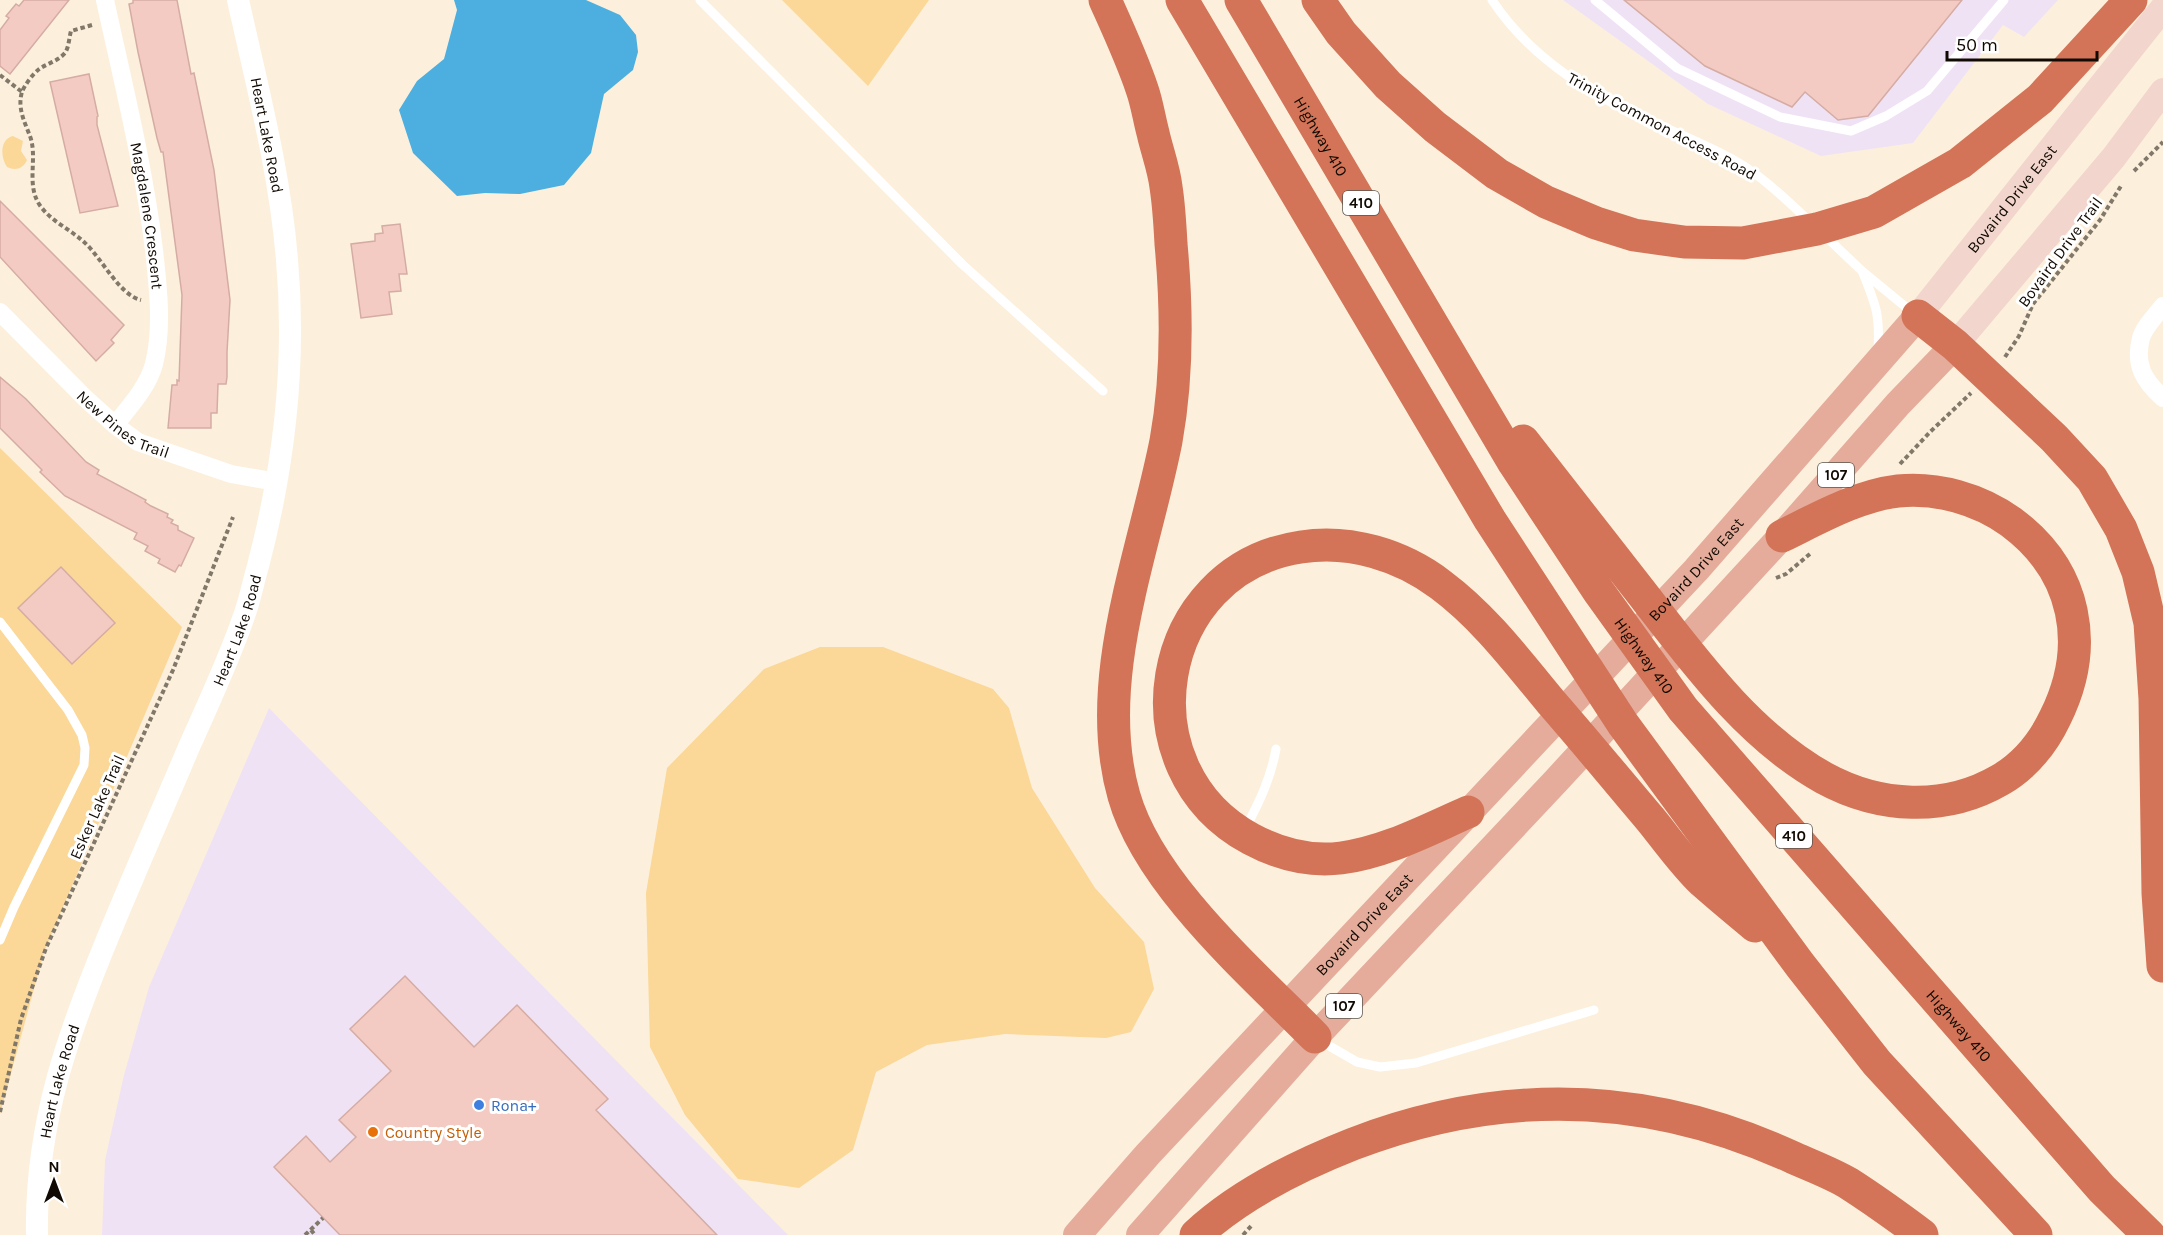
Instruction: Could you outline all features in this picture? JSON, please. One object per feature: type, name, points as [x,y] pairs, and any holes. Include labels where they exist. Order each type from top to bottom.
[{"type":"highway","points":[[1105,0],[1142,89],[1166,186],[1175,288],[1175,367],[1166,439],[1123,629],[1114,682],[1114,730],[1119,770],[1125,797],[1142,837],[1170,885],[1223,944],[1315,1037]]},
{"type":"highway","points":[[1182,0],[1490,519],[1623,724],[1800,965],[1877,1064],[2036,1235]]},
{"type":"highway","name":"Highway 410","points":[[1241,0],[1514,463],[1599,592],[1683,709],[2102,1189],[2149,1235]]},
{"type":"highway","points":[[1318,0],[1341,33],[1388,85],[1435,127],[1497,174],[1526,191],[1586,219],[1634,235],[1684,242],[1743,243],[1817,229],[1874,212],[1960,163],[2040,99],[2131,0]]},
{"type":"highway","points":[[1918,316],[1955,345],[2054,438],[2092,479],[2121,529],[2138,572],[2150,623],[2155,699],[2158,893],[2163,966]]},
{"type":"highway","points":[[1480,406],[1510,424],[1712,683],[1769,738],[1824,778],[1881,799],[1911,804],[1952,800],[1973,794],[2002,779],[2031,755],[2049,731],[2062,704],[2073,667],[2075,642],[2069,600],[2058,576],[2030,536],[1985,506],[1960,497],[1917,491],[1898,491],[1840,508],[1782,536]]},
{"type":"highway","points":[[1468,812],[1390,846],[1340,858],[1300,858],[1265,847],[1233,829],[1206,802],[1179,759],[1172,734],[1169,702],[1172,668],[1184,633],[1196,610],[1215,589],[1248,565],[1267,556],[1300,547],[1336,545],[1374,551],[1411,566],[1440,584],[1488,627],[1701,880],[1800,965]]},
{"type":"highway","points":[[1196,1235],[1241,1200],[1311,1160],[1417,1123],[1469,1111],[1515,1105],[1608,1106],[1657,1113],[1755,1140],[1846,1182],[1922,1235]]},
{"type":"main road","name":"Bovaird Drive East","points":[[1077,1235],[1148,1154],[1696,570],[1918,316],[2163,8]]},
{"type":"main road","points":[[1955,345],[2114,157],[2163,92]]},
{"type":"main road","name":"107","points":[[1140,1235],[1315,1037],[1555,782],[1782,536],[1898,404],[1955,345]]},
{"type":"street","name":"Magdalene Crescent","points":[[105,0],[142,172],[152,234],[158,301],[154,364],[147,380],[115,425]]},
{"type":"street","name":"Heart Lake Road","points":[[37,1235],[37,1198],[43,1138],[55,1083],[70,1035],[128,888],[245,615],[272,513],[289,372],[290,301],[287,259],[273,163],[238,0]]},
{"type":"street","points":[[2163,306],[2141,337],[2139,363],[2146,383],[2163,398]]},
{"type":"street","name":"New Pines Trail","points":[[0,312],[86,399],[138,442],[231,474],[277,482]]},
{"type":"lane","points":[[700,0],[962,264],[1103,391]]},
{"type":"lane","name":"Trinity Common Access Road","points":[[1492,0],[1526,41],[1558,69],[1620,107],[1696,141],[1743,166],[1780,194],[1862,271],[1918,316]]},
{"type":"lane","points":[[1595,0],[1677,68],[1780,117],[1851,130],[1886,116],[1927,91],[2004,0]]},
{"type":"lane","name":"Trinity Common Access Road","points":[[1862,271],[1879,319],[1877,362]]},
{"type":"lane","points":[[0,622],[68,710],[82,735],[85,748],[84,765],[0,940]]},
{"type":"lane","points":[[1242,834],[1273,770],[1276,748]]},
{"type":"lane","points":[[1315,1037],[1357,1062],[1380,1067],[1416,1063],[1594,1010]]},
{"type":"path","points":[[95,24],[71,31],[66,51],[55,62],[38,70],[22,92],[21,109],[24,125],[31,138],[35,194],[39,205],[60,225],[89,247],[125,292],[137,299],[145,300]]},
{"type":"path","points":[[0,75],[22,92]]},
{"type":"path","name":"Bovaird Drive Trail","points":[[2007,355],[2022,331],[2032,304],[2100,220],[2120,187],[2163,142]]},
{"type":"path","points":[[1898,466],[1971,393]]},
{"type":"path","name":"Esker Lake Trail","points":[[0,1112],[21,1019],[46,948],[173,670],[233,516]]},
{"type":"path","points":[[1770,581],[1786,574],[1812,552]]},
{"type":"path","points":[[305,1235],[323,1218]]},
{"type":"path","points":[[310,1230],[315,1235]]},
{"type":"shaded area","points":[[782,0],[929,0],[868,86]]},
{"type":"shaded area","points":[[1563,0],[2058,0],[2024,37],[2003,25],[1913,143],[1821,156],[1708,104]]},
{"type":"shaded area","points":[[13,136],[23,141],[21,151],[27,160],[16,169],[7,167],[2,154],[4,144]]},
{"type":"shaded area","points":[[0,448],[182,627],[44,952],[0,1114]]},
{"type":"shaded area","points":[[820,647],[883,647],[993,689],[1009,708],[1032,788],[1095,888],[1144,942],[1154,989],[1131,1032],[1106,1038],[1005,1034],[927,1045],[876,1072],[853,1150],[799,1188],[738,1179],[685,1115],[650,1047],[646,893],[667,768],[764,669]]},
{"type":"shaded area","points":[[269,708],[788,1235],[102,1235],[105,1160],[124,1075],[149,987]]},
{"type":"water","points":[[454,0],[586,0],[620,15],[636,35],[638,52],[633,70],[604,94],[591,153],[564,185],[520,194],[485,193],[457,196],[413,153],[399,110],[417,81],[444,59],[457,10]]},
{"type":"building","points":[[24,0],[69,0],[10,74],[0,66],[0,30],[9,18],[6,16],[16,4],[19,6]]},
{"type":"building","points":[[133,0],[177,0],[191,74],[194,73],[214,170],[230,300],[226,384],[218,384],[217,413],[211,413],[211,428],[168,428],[172,385],[177,385],[177,380],[179,381],[182,295],[163,152],[161,152],[157,138],[138,52],[129,4],[133,3]]},
{"type":"building","points":[[1624,0],[1962,0],[1868,116],[1838,120],[1805,92],[1792,107],[1705,66]]},
{"type":"building","points":[[89,74],[98,116],[97,125],[118,206],[80,213],[50,82]]},
{"type":"building","points":[[0,201],[124,325],[111,340],[114,343],[96,361],[0,257]]},
{"type":"building","points":[[400,224],[407,274],[399,274],[401,291],[389,292],[392,314],[361,318],[351,244],[375,241],[375,234],[383,233],[382,226]]},
{"type":"building","points":[[0,377],[26,399],[86,462],[99,470],[97,474],[168,514],[167,517],[173,520],[171,523],[178,526],[178,530],[194,538],[181,566],[179,565],[175,572],[158,563],[160,559],[145,551],[148,546],[134,539],[137,533],[65,496],[0,428]]},
{"type":"building","points":[[61,567],[115,623],[72,664],[18,608]]},
{"type":"building","name":"Rona+","points":[[405,976],[474,1047],[517,1005],[608,1099],[596,1110],[717,1235],[340,1235],[274,1167],[306,1136],[330,1162],[356,1137],[339,1120],[391,1071],[350,1029]]},
{"type":"place","name":"Rona+","points":[[479,1105]]},
{"type":"place","name":"Country Style","points":[[373,1132]]}]
